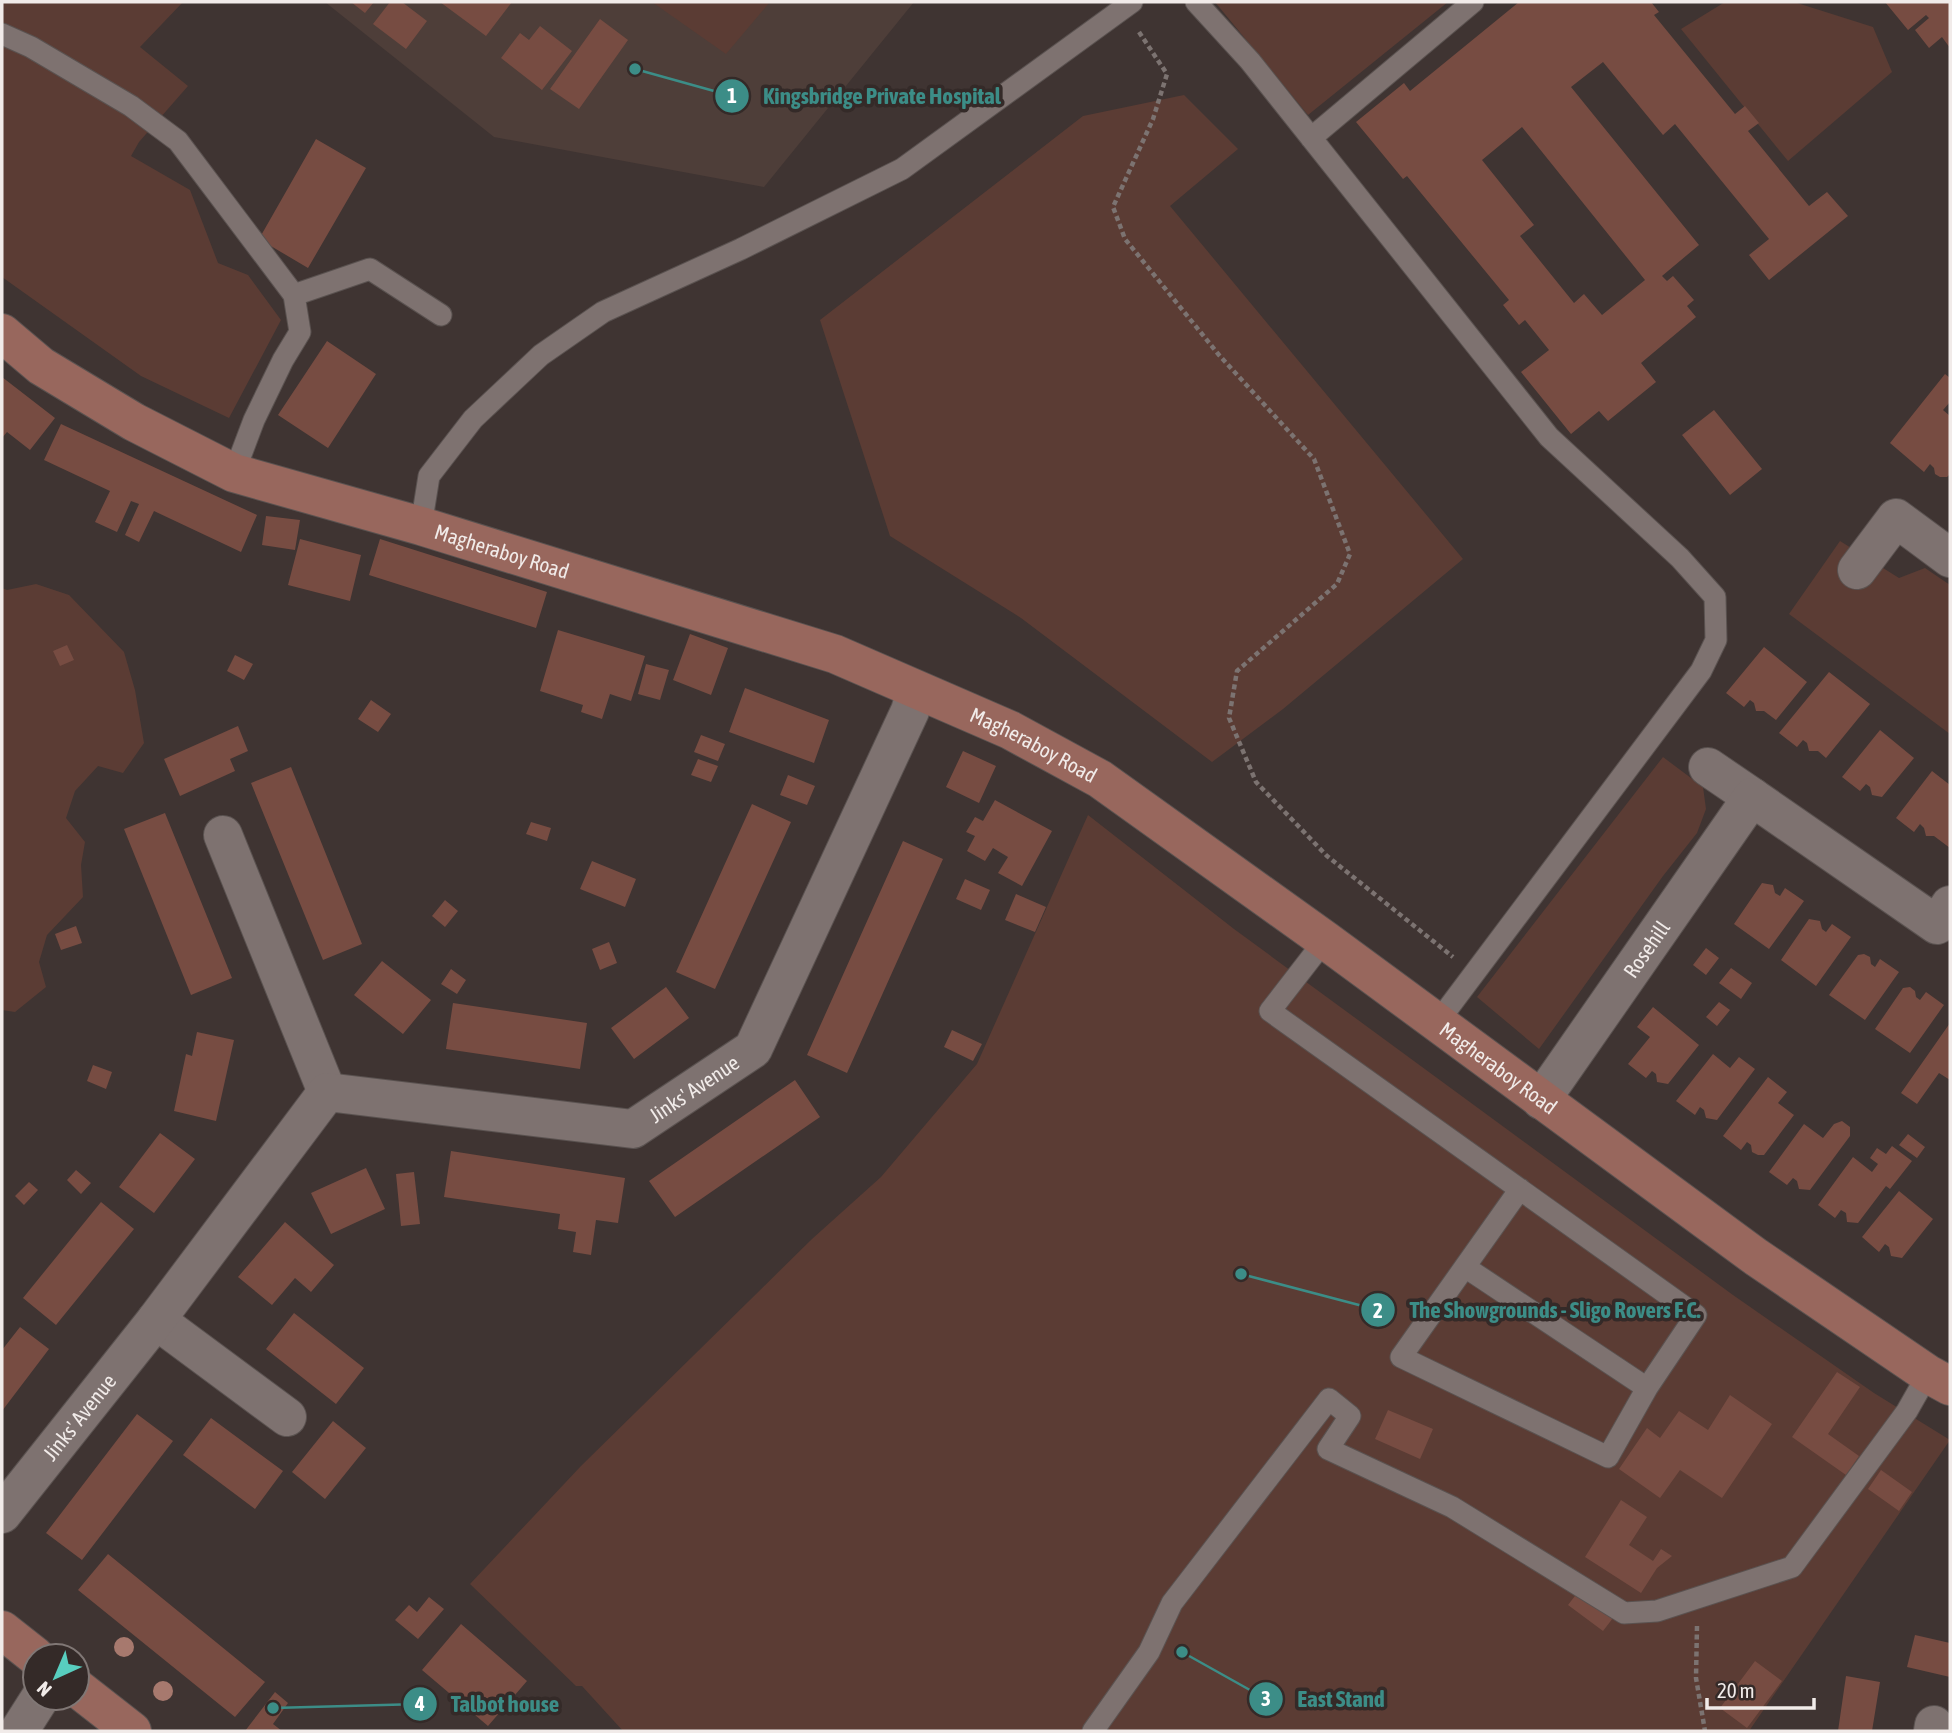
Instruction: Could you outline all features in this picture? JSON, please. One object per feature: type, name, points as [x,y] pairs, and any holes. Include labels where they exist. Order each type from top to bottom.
[{"type":"street","name":"Magheraboy Road","points":[[2,334],[41,366],[134,422],[234,473],[421,526],[835,654],[1010,730],[1100,779],[1325,940],[1756,1257],[1939,1380]]},
{"type":"street","points":[[1857,570],[1896,519],[1950,558]]},
{"type":"street","name":"Jinks' Avenue","points":[[2,1514],[156,1320],[327,1092],[633,1129],[753,1049],[910,710],[916,691]]},
{"type":"street","points":[[1709,767],[1946,921]]},
{"type":"street","name":"Rosehill","points":[[1541,1100],[1752,797]]},
{"type":"street","points":[[223,835],[327,1092]]},
{"type":"street","points":[[156,1320],[287,1417]]},
{"type":"street","points":[[2,1630],[21,1645]]},
{"type":"street","points":[[91,1699],[132,1731]]},
{"type":"street","points":[[19,1731],[31,1712]]},
{"type":"lane","points":[[1196,2],[1250,61],[1549,437],[1680,558],[1716,597],[1716,640],[1701,671],[1437,1023]]},
{"type":"lane","points":[[421,526],[429,476],[473,419],[541,355],[603,312],[741,249],[902,169],[1127,5]]},
{"type":"lane","points":[[1311,138],[1461,5]]},
{"type":"lane","points":[[2,34],[31,47],[131,106],[178,141],[294,295],[300,332],[254,420],[234,473]]},
{"type":"lane","points":[[294,295],[370,270],[441,315]]},
{"type":"lane","points":[[1325,940],[1270,1011],[1520,1189],[1696,1315],[1647,1388],[1608,1457],[1401,1357],[1520,1189]]},
{"type":"lane","points":[[1465,1267],[1647,1388]]},
{"type":"lane","points":[[1093,1731],[1149,1651],[1172,1603],[1329,1399],[1350,1416],[1328,1449],[1452,1507],[1624,1613],[1657,1611],[1792,1567],[1907,1411],[1939,1380]]},
{"type":"path","points":[[1127,5],[1167,74],[1153,119],[1113,207],[1125,239],[1219,355],[1314,459],[1350,554],[1337,584],[1237,671],[1229,718],[1256,782],[1327,856],[1472,973]]},
{"type":"path","points":[[1698,1597],[1696,1678],[1705,1731]]},
{"type":"shaded area","points":[[2,2],[183,2],[140,47],[188,86],[139,142],[131,156],[190,190],[218,263],[248,275],[281,320],[229,418],[141,376],[2,277]]},
{"type":"shaded area","points":[[325,2],[914,2],[764,187],[494,137]]},
{"type":"shaded area","points":[[652,2],[770,2],[726,54]]},
{"type":"shaded area","points":[[1215,2],[1448,2],[1308,115]]},
{"type":"shaded area","points":[[1725,2],[1794,2],[1873,27],[1892,72],[1788,161],[1681,29]]},
{"type":"shaded area","points":[[1184,95],[1238,149],[1170,206],[1463,559],[1283,709],[1212,762],[1021,618],[890,536],[820,320],[1083,116]]},
{"type":"shaded area","points":[[1840,541],[1899,578],[1925,568],[1950,585],[1950,734],[1789,614]]},
{"type":"shaded area","points":[[36,584],[69,595],[124,652],[135,690],[144,743],[123,773],[98,766],[75,791],[66,818],[85,842],[81,865],[83,897],[47,935],[39,962],[46,987],[15,1012],[2,1010],[2,588],[7,590]]},
{"type":"shaded area","points":[[1663,757],[1703,787],[1706,809],[1697,833],[1539,1049],[1477,997]]},
{"type":"shaded area","points":[[1088,815],[1234,929],[1733,1295],[1874,1393],[1950,1440],[1749,1731],[623,1731],[582,1686],[576,1686],[470,1584],[581,1466],[812,1239],[881,1177],[977,1064]]},
{"type":"building","points":[[351,2],[374,2],[365,13]]},
{"type":"building","points":[[390,2],[402,2],[427,21],[406,49],[373,24]]},
{"type":"building","points":[[440,2],[512,2],[486,36]]},
{"type":"building","points":[[1519,2],[1651,2],[1659,12],[1654,15],[1735,114],[1745,106],[1759,123],[1748,131],[1809,206],[1827,192],[1848,216],[1769,280],[1749,255],[1769,239],[1675,124],[1663,135],[1603,62],[1571,87],[1699,245],[1662,276],[1667,281],[1673,276],[1694,300],[1687,306],[1696,317],[1641,363],[1656,382],[1608,421],[1599,411],[1571,434],[1521,372],[1549,350],[1525,320],[1519,325],[1503,305],[1509,300],[1407,176],[1403,179],[1356,122],[1404,83],[1410,91]],"holes":[[[1522,127],[1645,280],[1602,315],[1584,294],[1574,303],[1520,236],[1534,225],[1482,160]]]},
{"type":"building","points":[[1885,2],[1950,2],[1950,48],[1942,37],[1929,48],[1915,30],[1929,18],[1926,15],[1908,30]]},
{"type":"building","points":[[600,19],[628,40],[579,109],[550,89]]},
{"type":"building","points":[[540,26],[572,51],[542,90],[501,58],[520,33],[529,40]]},
{"type":"building","points":[[316,139],[366,168],[308,268],[259,239]]},
{"type":"building","points":[[327,341],[376,374],[328,448],[278,415]]},
{"type":"building","points":[[1945,374],[1950,378],[1950,402],[1943,410],[1950,416],[1950,474],[1940,477],[1935,474],[1930,464],[1924,472],[1890,443]]},
{"type":"building","points":[[2,377],[55,418],[30,450],[7,432],[2,438]]},
{"type":"building","points":[[1714,410],[1762,469],[1730,495],[1682,435]]},
{"type":"building","points":[[61,424],[257,515],[241,552],[154,511],[139,542],[125,535],[139,504],[131,501],[117,532],[95,522],[110,491],[44,460]]},
{"type":"building","points":[[266,516],[300,520],[295,550],[262,545]]},
{"type":"building","points":[[300,539],[361,555],[350,601],[288,585]]},
{"type":"building","points":[[380,539],[547,592],[536,628],[369,575]]},
{"type":"building","points":[[558,630],[645,656],[631,701],[610,694],[602,719],[581,712],[583,705],[540,691]]},
{"type":"building","points":[[690,634],[728,648],[711,695],[673,680]]},
{"type":"building","points":[[67,645],[74,660],[60,666],[53,651]]},
{"type":"building","points":[[1764,647],[1807,682],[1776,720],[1764,711],[1756,711],[1750,700],[1744,707],[1726,693]]},
{"type":"building","points":[[235,655],[253,664],[244,680],[227,671]]},
{"type":"building","points":[[646,664],[669,670],[660,700],[638,694]]},
{"type":"building","points":[[1829,672],[1870,704],[1826,758],[1818,751],[1809,751],[1803,740],[1797,747],[1779,733]]},
{"type":"building","points":[[745,688],[829,720],[814,763],[729,732]]},
{"type":"building","points":[[371,700],[391,714],[378,732],[358,719]]},
{"type":"building","points":[[238,726],[248,751],[230,759],[235,771],[180,796],[164,759]]},
{"type":"building","points":[[1880,730],[1914,758],[1882,797],[1872,795],[1866,784],[1860,791],[1842,777]]},
{"type":"building","points":[[701,735],[725,744],[718,761],[694,752]]},
{"type":"building","points":[[963,751],[996,766],[979,803],[946,787]]},
{"type":"building","points":[[698,759],[718,766],[711,782],[691,775]]},
{"type":"building","points":[[291,767],[362,944],[323,960],[251,783]]},
{"type":"building","points":[[1932,771],[1950,785],[1950,848],[1934,836],[1926,836],[1920,824],[1914,832],[1896,818]]},
{"type":"building","points":[[788,775],[815,786],[807,805],[780,795]]},
{"type":"building","points":[[995,800],[1052,831],[1022,886],[998,873],[1008,857],[993,848],[985,861],[967,851],[975,836],[966,832],[975,817],[983,821]]},
{"type":"building","points":[[752,804],[791,822],[715,989],[676,972]]},
{"type":"building","points":[[165,813],[232,978],[191,995],[124,829]]},
{"type":"building","points":[[531,822],[551,828],[547,841],[526,834]]},
{"type":"building","points":[[903,841],[943,859],[847,1073],[807,1055]]},
{"type":"building","points":[[592,861],[636,879],[625,907],[580,889]]},
{"type":"building","points":[[965,879],[990,890],[981,910],[956,899]]},
{"type":"building","points":[[1762,883],[1773,885],[1775,893],[1780,896],[1785,888],[1804,901],[1769,949],[1734,924]]},
{"type":"building","points":[[1016,894],[1046,907],[1035,932],[1005,920]]},
{"type":"building","points":[[445,900],[458,911],[445,927],[432,916]]},
{"type":"building","points":[[1809,919],[1820,921],[1826,932],[1832,924],[1851,937],[1816,986],[1781,960]]},
{"type":"building","points":[[76,926],[82,943],[61,950],[55,934]]},
{"type":"building","points":[[609,942],[617,963],[600,970],[592,949]]},
{"type":"building","points":[[1706,948],[1719,958],[1706,975],[1693,965]]},
{"type":"building","points":[[1858,955],[1870,957],[1871,964],[1875,967],[1880,959],[1899,972],[1865,1020],[1829,995]]},
{"type":"building","points":[[382,961],[431,1000],[403,1034],[354,995]]},
{"type":"building","points":[[1731,968],[1752,983],[1741,999],[1719,983]]},
{"type":"building","points":[[451,969],[466,980],[457,994],[441,984]]},
{"type":"building","points":[[666,987],[689,1018],[634,1059],[611,1028]]},
{"type":"building","points":[[1910,987],[1920,1000],[1926,992],[1944,1005],[1910,1053],[1875,1029],[1903,988]]},
{"type":"building","points":[[1719,1002],[1730,1010],[1717,1026],[1706,1017]]},
{"type":"building","points":[[453,1003],[587,1023],[580,1069],[446,1049]]},
{"type":"building","points":[[1653,1007],[1699,1045],[1668,1084],[1657,1082],[1656,1074],[1652,1071],[1646,1078],[1628,1064],[1650,1037],[1637,1027]]},
{"type":"building","points":[[1950,1023],[1950,1080],[1939,1073],[1917,1104],[1901,1093]]},
{"type":"building","points":[[952,1030],[982,1044],[973,1061],[944,1047]]},
{"type":"building","points":[[197,1032],[234,1040],[216,1121],[174,1111],[186,1054],[192,1056]]},
{"type":"building","points":[[1713,1054],[1730,1068],[1739,1057],[1755,1069],[1717,1120],[1706,1118],[1700,1107],[1695,1115],[1676,1101]]},
{"type":"building","points":[[93,1065],[112,1072],[106,1089],[87,1081]]},
{"type":"building","points":[[1768,1077],[1787,1092],[1778,1103],[1794,1115],[1764,1155],[1758,1155],[1752,1152],[1751,1145],[1747,1142],[1741,1150],[1723,1136]]},
{"type":"building","points":[[795,1080],[820,1117],[675,1217],[649,1181]]},
{"type":"building","points":[[1842,1121],[1850,1127],[1850,1136],[1810,1190],[1799,1189],[1793,1178],[1787,1185],[1769,1172],[1804,1124],[1823,1138],[1834,1124]]},
{"type":"building","points":[[160,1133],[195,1159],[154,1213],[119,1187]]},
{"type":"building","points":[[1908,1134],[1925,1147],[1917,1158],[1899,1145]]},
{"type":"building","points":[[1892,1146],[1912,1161],[1890,1189],[1886,1186],[1858,1223],[1847,1222],[1846,1213],[1841,1210],[1835,1218],[1818,1205],[1853,1157],[1872,1172],[1878,1164],[1870,1158],[1877,1148],[1886,1154]]},
{"type":"building","points":[[451,1151],[625,1178],[618,1223],[596,1220],[591,1255],[573,1252],[576,1232],[558,1229],[560,1214],[444,1197]]},
{"type":"building","points":[[366,1168],[385,1209],[331,1234],[311,1193]]},
{"type":"building","points":[[76,1170],[91,1183],[81,1194],[67,1180]]},
{"type":"building","points":[[414,1172],[420,1224],[401,1226],[396,1174]]},
{"type":"building","points":[[29,1182],[38,1190],[24,1205],[15,1196]]},
{"type":"building","points":[[1899,1191],[1933,1219],[1902,1258],[1891,1256],[1889,1247],[1885,1244],[1879,1252],[1862,1237]]},
{"type":"building","points":[[101,1202],[134,1229],[56,1325],[23,1298]]},
{"type":"building","points":[[285,1222],[334,1265],[311,1292],[295,1278],[272,1305],[238,1277]]},
{"type":"building","points":[[294,1313],[364,1368],[336,1404],[266,1349]]},
{"type":"building","points":[[20,1327],[49,1349],[2,1411],[2,1350]]},
{"type":"building","points":[[1837,1372],[1860,1387],[1828,1434],[1859,1456],[1846,1475],[1792,1437]]},
{"type":"building","points":[[1730,1395],[1772,1424],[1722,1498],[1680,1470],[1660,1498],[1619,1469],[1647,1428],[1660,1438],[1679,1411],[1708,1430]]},
{"type":"building","points":[[1388,1410],[1433,1429],[1420,1459],[1375,1439]]},
{"type":"building","points":[[137,1414],[173,1441],[82,1560],[46,1533]]},
{"type":"building","points":[[211,1418],[283,1471],[255,1509],[183,1455]]},
{"type":"building","points":[[333,1421],[366,1448],[325,1499],[292,1472]]},
{"type":"building","points":[[1881,1470],[1912,1492],[1899,1511],[1868,1489]]},
{"type":"building","points":[[1621,1500],[1647,1517],[1629,1545],[1653,1561],[1661,1549],[1672,1556],[1657,1568],[1641,1593],[1585,1557]]},
{"type":"building","points":[[108,1554],[265,1682],[235,1717],[78,1590]]},
{"type":"building","points":[[1578,1592],[1613,1618],[1603,1631],[1568,1605]]},
{"type":"building","points":[[429,1597],[444,1609],[418,1639],[395,1620],[409,1605],[417,1612]]},
{"type":"building","points":[[461,1624],[527,1681],[488,1726],[422,1670]]},
{"type":"building","points":[[1915,1635],[1950,1643],[1950,1677],[1907,1667]]},
{"type":"building","points":[[1755,1661],[1782,1681],[1747,1728],[1720,1708]]},
{"type":"building","points":[[1846,1676],[1880,1682],[1872,1731],[1838,1731]]},
{"type":"building","points":[[275,1692],[288,1703],[273,1724],[282,1731],[245,1731]]},
{"type":"place","name":"Kingsbridge Private Hospital","points":[[635,69]]},
{"type":"place","name":"The Showgrounds - Sligo Rovers F.C.","points":[[1241,1274]]},
{"type":"place","name":"East Stand","points":[[1182,1652]]},
{"type":"place","name":"Talbot house","points":[[273,1708]]}]
